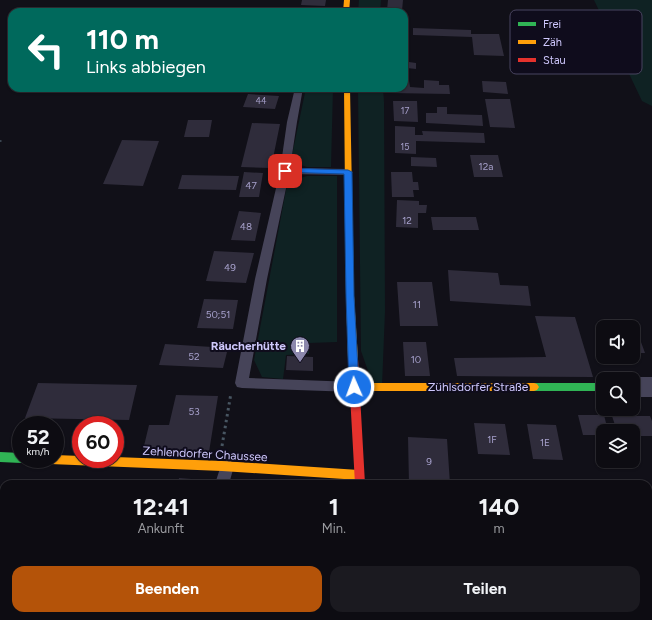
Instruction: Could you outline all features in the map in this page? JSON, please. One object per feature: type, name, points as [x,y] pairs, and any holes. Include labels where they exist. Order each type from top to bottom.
[{"type":"main road","points":[[347,92],[350,296],[360,480]]},
{"type":"main road","name":"Zühlsdorfer Straße","points":[[354,387],[596,387]]},
{"type":"main road","points":[[0,457],[12,458]]},
{"type":"main road","name":"Zehlendorfer Chaussee","points":[[64,460],[223,466],[360,480]]},
{"type":"street","points":[[640,387],[652,387]]},
{"type":"lane","points":[[299,92],[292,122],[285,171],[261,279],[242,383],[354,387]]},
{"type":"lane","points":[[285,171],[348,172]]},
{"type":"lane","points":[[223,466],[224,480]]},
{"type":"path","points":[[222,449],[231,390]]},
{"type":"green space","points":[[359,0],[381,0],[380,8],[358,8]]},
{"type":"green space","points":[[594,0],[652,0],[652,106],[642,101],[629,74],[642,74],[642,10],[599,10]]},
{"type":"green space","points":[[305,92],[333,92],[331,167],[307,167],[298,164],[292,155]]},
{"type":"green space","points":[[358,92],[383,92],[385,311],[382,386],[372,382],[361,351]]},
{"type":"green space","points":[[307,176],[337,176],[337,342],[309,343],[309,354],[286,355],[283,379],[262,377],[254,360],[287,185],[297,179]]},
{"type":"building","points":[[302,0],[326,0],[325,6],[301,5]]},
{"type":"building","points":[[388,0],[403,0],[402,8],[387,8]]},
{"type":"building","points":[[413,28],[471,30],[471,34],[499,34],[504,56],[474,55],[472,37],[413,35]]},
{"type":"building","points":[[408,54],[409,62],[416,63],[416,69],[408,68]]},
{"type":"building","points":[[424,80],[439,81],[439,85],[449,85],[450,94],[390,93],[408,92],[408,81],[410,87],[424,88]]},
{"type":"building","points":[[482,81],[506,82],[508,94],[483,92]]},
{"type":"building","points":[[248,94],[279,96],[275,109],[243,107]]},
{"type":"building","points":[[485,99],[510,99],[515,128],[490,127]]},
{"type":"building","points":[[393,101],[417,101],[418,122],[394,121]]},
{"type":"building","points":[[437,107],[447,107],[447,114],[482,115],[483,126],[426,123],[426,113],[437,113]]},
{"type":"building","points":[[188,120],[212,120],[209,137],[184,137]]},
{"type":"building","points":[[252,123],[280,124],[271,168],[241,167]]},
{"type":"building","points":[[395,126],[415,127],[415,135],[423,135],[422,131],[484,133],[485,143],[416,141],[416,154],[395,153]]},
{"type":"building","points":[[122,140],[159,141],[143,186],[103,184]]},
{"type":"building","points":[[470,155],[498,155],[503,177],[474,177]]},
{"type":"building","points":[[411,157],[436,158],[437,167],[411,166]]},
{"type":"building","points":[[244,172],[263,173],[259,197],[239,197]]},
{"type":"building","points":[[391,172],[412,172],[413,182],[418,182],[419,190],[413,190],[414,197],[392,197]]},
{"type":"building","points":[[182,175],[239,176],[236,190],[178,189]]},
{"type":"building","points":[[397,200],[419,201],[419,205],[427,205],[426,213],[418,213],[418,228],[396,227]]},
{"type":"building","points":[[239,211],[261,213],[255,241],[231,240]]},
{"type":"building","points":[[431,217],[476,217],[479,230],[433,230]]},
{"type":"building","points":[[214,251],[254,253],[246,283],[206,281]]},
{"type":"building","points":[[448,270],[498,273],[500,285],[528,286],[531,306],[450,301]]},
{"type":"building","points":[[397,282],[432,282],[438,326],[400,326]]},
{"type":"building","points":[[204,299],[238,300],[233,329],[197,328]]},
{"type":"building","points":[[535,316],[575,317],[593,377],[457,376],[454,358],[546,357]]},
{"type":"building","points":[[640,339],[645,353],[640,353]]},
{"type":"building","points":[[403,342],[426,342],[430,376],[405,376]]},
{"type":"building","points":[[165,344],[228,348],[223,368],[159,365]]},
{"type":"building","name":"Räucherhütte","points":[[287,356],[313,357],[313,371],[286,370]]},
{"type":"building","points":[[38,383],[137,385],[129,420],[124,420],[124,416],[72,416],[72,419],[64,419],[64,416],[26,416]]},
{"type":"building","points":[[176,395],[218,396],[209,452],[143,450],[149,425],[169,425]]},
{"type":"building","points":[[578,415],[604,416],[606,424],[596,424],[596,435],[583,435]]},
{"type":"building","points":[[612,416],[650,416],[652,421],[652,436],[640,436],[640,424],[615,424]]},
{"type":"building","points":[[474,423],[505,424],[510,455],[478,454]]},
{"type":"building","points":[[527,424],[556,425],[563,460],[533,459]]},
{"type":"building","points":[[408,437],[447,439],[450,480],[409,480]]},
{"type":"building","points":[[179,478],[204,480],[179,480]]},
{"type":"traffic: fast","points":[[534,387],[596,387]]},
{"type":"traffic: fast","points":[[0,457],[12,458]]},
{"type":"traffic: slow","points":[[346,8],[347,0]]},
{"type":"traffic: slow","points":[[347,92],[350,296],[353,359]]},
{"type":"traffic: slow","points":[[354,387],[534,387]]},
{"type":"traffic: slow","points":[[64,460],[222,466],[359,475]]},
{"type":"traffic: jam","points":[[353,359],[360,480]]},
{"type":"place","name":"Räucherhütte","points":[[300,363]]},
{"type":"route","points":[[285,171],[348,172],[350,296],[354,387]]}]
